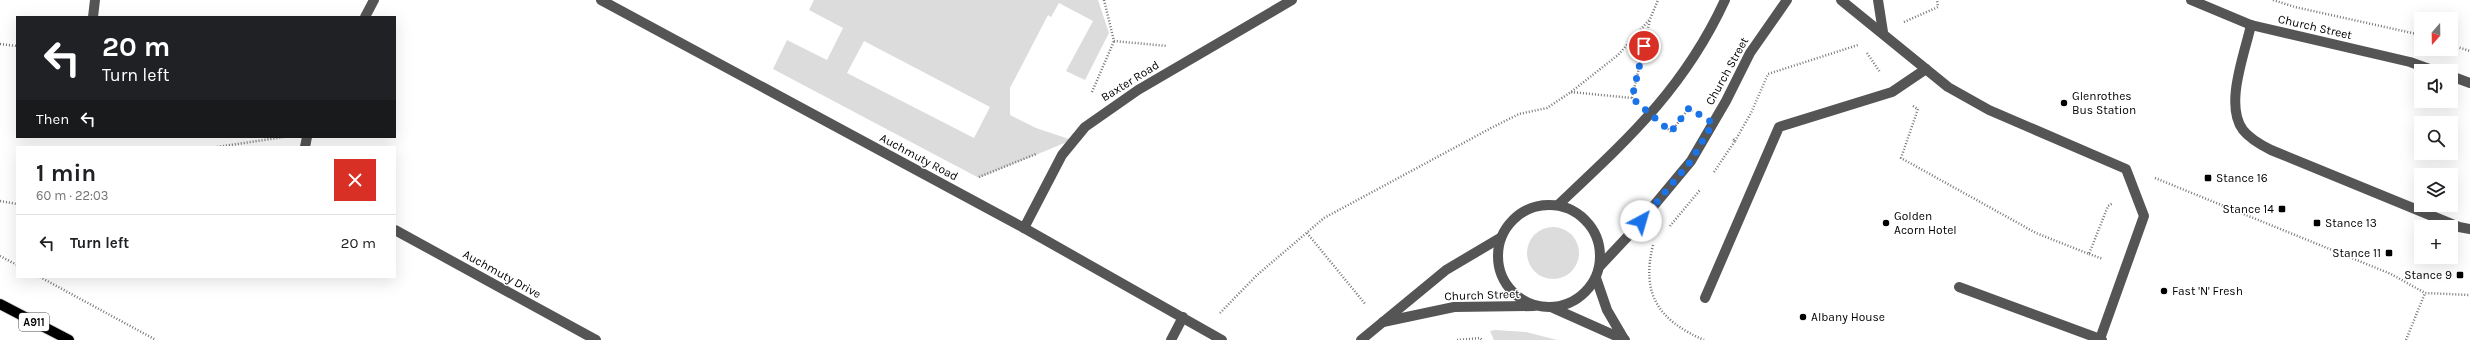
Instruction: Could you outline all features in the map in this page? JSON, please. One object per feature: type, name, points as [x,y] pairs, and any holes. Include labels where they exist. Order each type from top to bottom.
[{"type":"main road","name":"A911","points":[[0,304],[69,340]]},
{"type":"street","points":[[92,16],[95,0]]},
{"type":"street","points":[[366,16],[374,0]]},
{"type":"street","name":"Auchmuty Road","points":[[601,0],[1024,228],[1222,340]]},
{"type":"street","name":"Baxter Road","points":[[1024,228],[1062,155],[1072,140],[1099,116],[1206,49],[1292,0]]},
{"type":"street","points":[[1558,205],[1651,115],[1699,52],[1724,0]]},
{"type":"street","name":"Church Street","points":[[1600,266],[1631,233],[1691,161],[1750,53],[1788,0]]},
{"type":"street","points":[[1842,0],[1948,87],[1989,110],[2126,169],[2135,190],[2144,216],[2101,340],[1959,287]]},
{"type":"street","points":[[1878,0],[1882,32]]},
{"type":"street","name":"Church Street","points":[[2190,0],[2251,25],[2416,64]]},
{"type":"street","points":[[2251,25],[2235,93],[2237,116],[2243,130],[2255,142],[2271,150],[2459,227],[2470,229]]},
{"type":"street","points":[[1705,298],[1779,127],[1892,92],[1926,69]]},
{"type":"street","points":[[2458,79],[2470,83]]},
{"type":"street","points":[[1553,308],[1567,304],[1582,294],[1596,278],[1600,266],[1600,244],[1592,227],[1578,213],[1558,205],[1543,204],[1523,211],[1509,223],[1500,238],[1497,254],[1500,273],[1508,287],[1519,298],[1538,306],[1553,308],[1624,340]]},
{"type":"street","name":"Auchmuty Drive","points":[[396,231],[596,340]]},
{"type":"street","name":"Church Street","points":[[1361,340],[1446,270],[1500,238]]},
{"type":"street","points":[[1596,278],[1607,310],[1624,340]]},
{"type":"street","name":"Church Street","points":[[1381,323],[1454,307],[1538,306]]},
{"type":"street","points":[[1171,340],[1183,317]]},
{"type":"path","points":[[1104,0],[1114,41],[1206,49]]},
{"type":"path","points":[[1632,98],[1650,19],[1658,0]]},
{"type":"path","points":[[1711,175],[1735,141],[1751,113],[1768,74],[1861,44],[1882,32],[1938,7],[1937,0]]},
{"type":"path","points":[[2273,0],[2295,7],[2414,33]]},
{"type":"path","points":[[1210,333],[1224,308],[1257,275],[1324,218],[1519,114],[1547,108],[1571,92],[1618,55],[1650,19]]},
{"type":"path","points":[[0,44],[16,46]]},
{"type":"path","points":[[1861,44],[1892,92],[1918,109],[1901,158],[2043,236],[2089,254],[2108,206],[2155,178],[2390,274],[2425,293],[2470,295]]},
{"type":"path","points":[[2458,47],[2470,51]]},
{"type":"path","points":[[1571,92],[1632,98],[1671,132],[1689,108],[1713,123],[1735,141]]},
{"type":"path","points":[[224,146],[280,138]]},
{"type":"path","points":[[954,190],[990,172],[1072,140]]},
{"type":"path","points":[[1666,230],[1702,186]]},
{"type":"path","points":[[0,201],[16,204]]},
{"type":"path","points":[[1307,233],[1381,323]]},
{"type":"path","points":[[1657,240],[1653,245],[1648,268],[1650,293],[1664,315],[1704,340]]},
{"type":"path","points":[[0,256],[16,264]]},
{"type":"path","points":[[42,278],[156,340]]},
{"type":"path","points":[[2406,340],[2425,293]]},
{"type":"path","points":[[1457,340],[1480,338],[1482,340]]},
{"type":"shaded area","points":[[814,0],[1098,0],[1109,33],[1085,80],[1066,71],[1093,21],[1059,3],[1051,17],[1048,15],[1010,88],[1010,115],[1036,128],[1072,140],[979,178],[773,69],[787,40],[827,60],[843,28],[809,10]],"holes":[[[864,41],[990,107],[974,138],[847,73]]]},
{"type":"shaded area","points":[[1553,227],[1563,229],[1571,235],[1577,243],[1579,253],[1577,263],[1571,271],[1563,277],[1553,279],[1543,277],[1535,271],[1529,263],[1527,253],[1529,243],[1535,235],[1543,229]]},
{"type":"shaded area","points":[[1490,331],[1526,332],[1557,340],[1494,340]]},
{"type":"place","name":"Glenrothes Bus Station","points":[[2064,103]]},
{"type":"place","name":"Stance 16","points":[[2208,178]]},
{"type":"place","name":"Stance 14","points":[[2282,209]]},
{"type":"place","name":"Golden Acorn Hotel","points":[[1886,223]]},
{"type":"place","name":"Stance 13","points":[[2317,223]]},
{"type":"place","name":"Stance 11","points":[[2389,253]]},
{"type":"place","name":"Stance 9","points":[[2460,275]]},
{"type":"place","name":"Fast 'N' Fresh","points":[[2164,291]]},
{"type":"place","name":"Albany House","points":[[1803,317]]},
{"type":"route","points":[[1641,221],[1691,161],[1713,123],[1689,108],[1671,132],[1632,98],[1644,46]]}]
